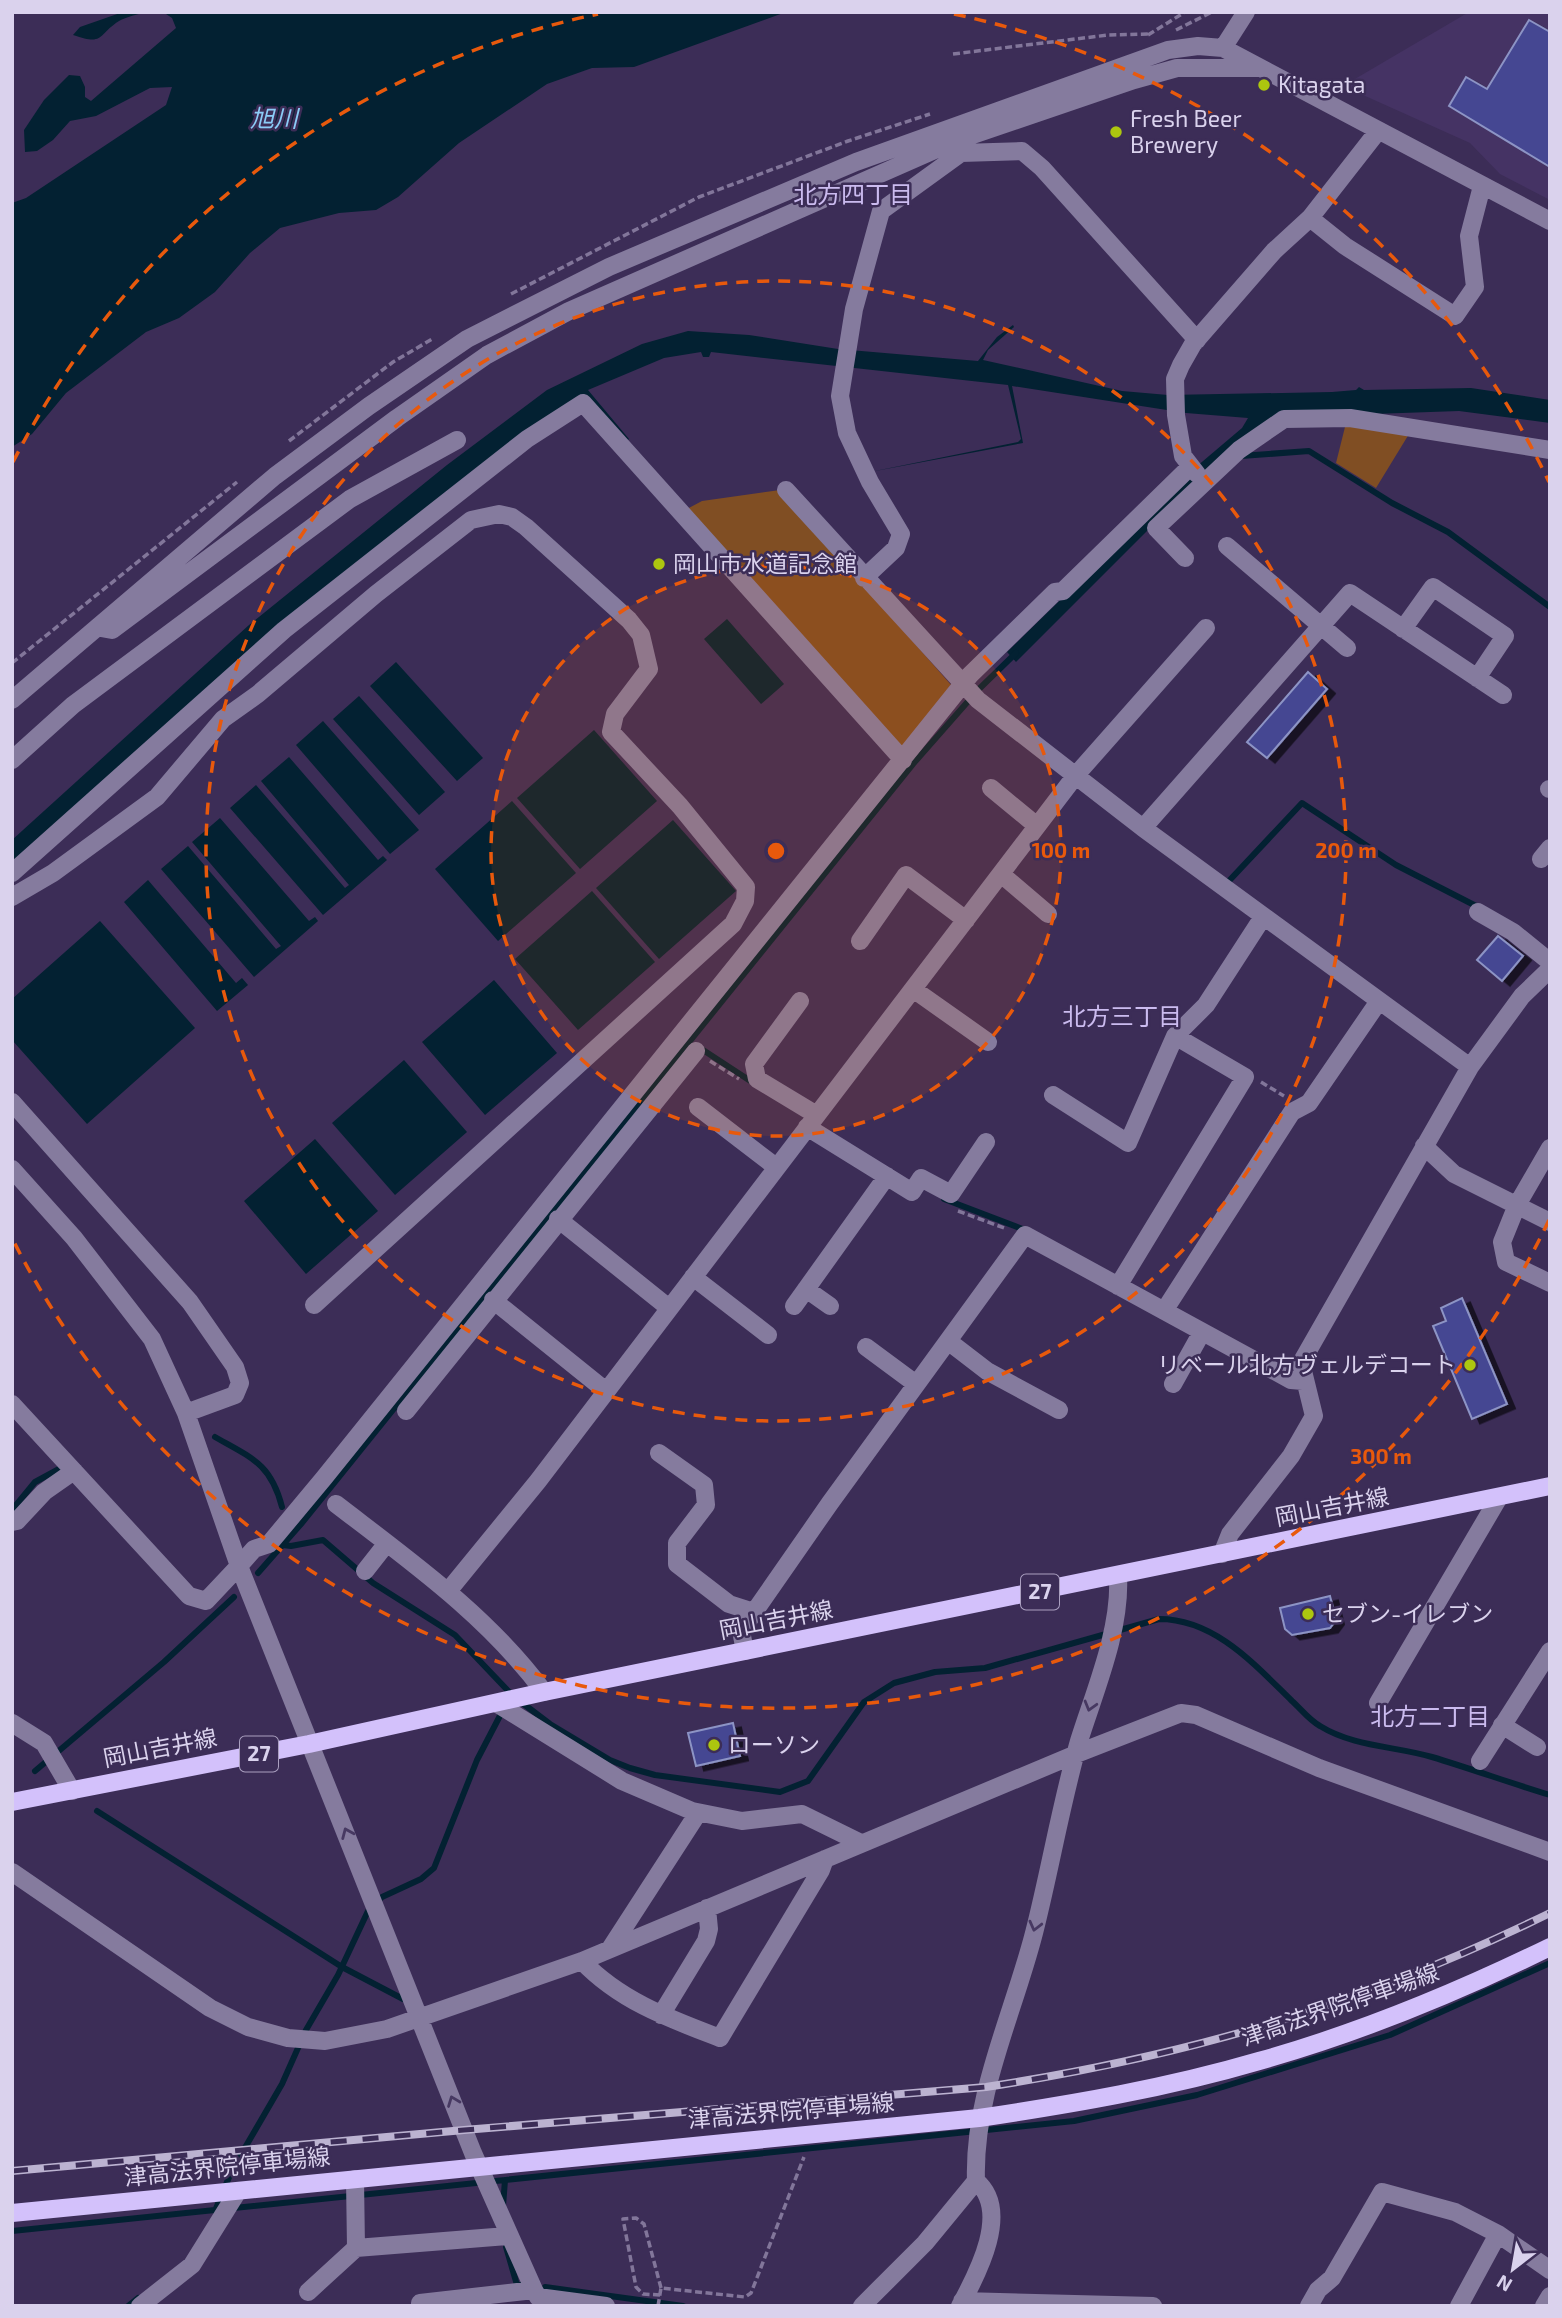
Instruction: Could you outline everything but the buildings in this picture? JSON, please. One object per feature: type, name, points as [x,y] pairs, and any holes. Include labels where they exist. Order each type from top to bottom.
[{"type":"main road","name":"岡山吉井線","points":[[12,1802],[502,1705],[537,1693],[1498,1499],[1550,1486]]},
{"type":"main road","name":"津高法界院停車場線","points":[[12,2213],[355,2189],[978,2128],[1259,2061],[1414,2008],[1550,1947]]},
{"type":"street","points":[[1223,48],[1246,12]]},
{"type":"street","points":[[12,700],[275,476],[358,414],[467,339],[609,267],[856,162],[1168,50],[1198,46],[1223,48],[1550,221]]},
{"type":"street","points":[[98,627],[112,630],[397,418],[487,355],[569,312],[958,147],[1133,80],[1177,68],[1261,68]]},
{"type":"street","points":[[1197,475],[1182,456],[1175,415],[1175,379],[1197,340],[1274,251],[1310,218],[1378,131]]},
{"type":"street","points":[[864,578],[896,548],[901,534],[847,433],[840,396],[846,372],[854,309],[881,211],[958,147],[1022,151],[1042,168],[1197,340]]},
{"type":"street","points":[[1310,218],[1345,246],[1455,316],[1475,287],[1469,236],[1482,186]]},
{"type":"street","points":[[12,873],[284,630],[527,439],[583,403],[903,760]]},
{"type":"street","points":[[406,1411],[558,1219],[656,1083],[903,760],[969,693],[970,675],[1055,592],[1063,591],[1197,475],[1284,419],[1350,418],[1550,450]]},
{"type":"street","points":[[12,760],[73,705],[350,499],[457,440]]},
{"type":"street","points":[[1185,558],[1156,528],[1197,475]]},
{"type":"street","points":[[786,490],[969,693],[1079,771],[1263,917],[1470,1067]]},
{"type":"street","points":[[12,897],[53,873],[157,797],[223,719],[258,694],[376,594],[471,520],[487,515],[512,517],[577,571],[641,635],[649,670],[615,714],[611,732],[680,806],[746,887],[740,915],[733,925],[314,1305]]},
{"type":"street","points":[[1227,547],[1347,648]]},
{"type":"street","points":[[1404,629],[1433,587],[1505,636],[1477,678]]},
{"type":"street","points":[[1147,824],[1350,593],[1503,695]]},
{"type":"street","points":[[449,1590],[606,1391],[1079,771],[1206,628]]},
{"type":"street","points":[[991,788],[1037,826]]},
{"type":"street","points":[[1001,874],[1048,914]]},
{"type":"street","points":[[860,941],[906,875],[966,920]]},
{"type":"street","points":[[1478,912],[1513,932],[1550,962]]},
{"type":"street","points":[[1053,1095],[1128,1143],[1175,1036],[1206,1006],[1263,917]]},
{"type":"street","points":[[1222,1554],[1230,1534],[1271,1483],[1314,1416],[1312,1399],[1303,1381],[1301,1363],[1470,1067],[1522,996],[1550,969]]},
{"type":"street","points":[[913,989],[988,1042]]},
{"type":"street","points":[[800,1001],[754,1064],[757,1079],[811,1120],[912,1192],[921,1178],[951,1194],[986,1142]]},
{"type":"street","points":[[1166,1307],[1292,1112],[1309,1103],[1379,1001]]},
{"type":"street","points":[[1121,1282],[1245,1077],[1175,1036]]},
{"type":"street","points":[[12,1404],[189,1596],[206,1601],[254,1549],[269,1544],[656,1083],[696,1051]]},
{"type":"street","points":[[12,1102],[190,1302],[235,1367],[240,1383],[235,1395],[186,1413]]},
{"type":"street","points":[[698,1107],[776,1167]]},
{"type":"street","points":[[1424,1146],[1454,1174],[1550,1222]]},
{"type":"street","points":[[1550,1148],[1517,1205],[1502,1242],[1506,1262],[1550,1283]]},
{"type":"street","points":[[12,1169],[74,1238],[152,1339],[186,1413],[239,1566],[309,1744],[364,1874],[507,2236],[534,2290],[538,2297],[606,2306]]},
{"type":"street","points":[[794,1306],[887,1176]]},
{"type":"street","points":[[558,1219],[669,1308]]},
{"type":"street","points":[[746,1651],[741,1631],[916,1384],[1025,1236],[1121,1282],[1166,1307],[1202,1332],[1292,1380],[1303,1381]]},
{"type":"street","points":[[693,1277],[768,1335]]},
{"type":"street","points":[[806,1289],[830,1306]]},
{"type":"street","points":[[492,1300],[606,1391]]},
{"type":"street","points":[[1173,1384],[1202,1332]]},
{"type":"street","points":[[948,1341],[987,1371],[1059,1410]]},
{"type":"street","points":[[866,1347],[916,1384]]},
{"type":"street","points":[[659,1453],[704,1485],[706,1505],[677,1544],[677,1564],[729,1604],[754,1612]]},
{"type":"street","points":[[12,1522],[17,1521],[44,1492],[74,1471]]},
{"type":"street","points":[[1378,1703],[1498,1499]]},
{"type":"street","points":[[336,1504],[449,1590],[528,1671],[537,1693]]},
{"type":"street","points":[[365,1571],[387,1544]]},
{"type":"street","points":[[862,2306],[925,2243],[976,2180],[978,2128],[1034,1933],[1076,1754],[1110,1633],[1119,1594],[1118,1576]]},
{"type":"street","points":[[1480,1761],[1550,1651]]},
{"type":"street","points":[[502,1705],[622,1781],[698,1813],[742,1821],[802,1814],[861,1843]]},
{"type":"street","points":[[12,1872],[210,2008],[247,2027],[325,2041],[387,2029],[582,1961],[861,1843],[1181,1713],[1196,1715],[1319,1768],[1550,1852]]},
{"type":"street","points":[[12,1723],[51,1755],[72,1790]]},
{"type":"street","points":[[1503,1725],[1537,1747]]},
{"type":"street","points":[[610,1949],[698,1813]]},
{"type":"street","points":[[582,1961],[623,1995],[661,2015],[720,2038],[825,1859]]},
{"type":"street","points":[[661,2015],[706,1941],[709,1929],[707,1908]]},
{"type":"street","points":[[976,2180],[987,2190],[992,2214],[984,2252],[961,2304],[1153,2306]]},
{"type":"street","points":[[355,2189],[356,2248]]},
{"type":"street","points":[[1309,2306],[1318,2290],[1332,2278],[1382,2192],[1455,2212],[1498,2234],[1550,2270]]},
{"type":"street","points":[[140,2306],[192,2265],[229,2199]]},
{"type":"street","points":[[1459,2306],[1498,2234]]},
{"type":"street","points":[[308,2292],[356,2248],[507,2236]]},
{"type":"street","points":[[420,2303],[534,2290]]},
{"type":"street","points":[[1544,2306],[1550,2296]]},
{"type":"path","points":[[1140,40],[1185,12]]},
{"type":"path","points":[[953,54],[1108,35],[1149,34]]},
{"type":"path","points":[[1245,1077],[1255,1079],[1302,1107]]},
{"type":"path","points":[[953,1209],[1025,1236]]},
{"type":"path","points":[[662,2288],[745,2297],[751,2293],[804,2157]]},
{"type":"path","points":[[658,2306],[662,2288],[644,2224],[636,2218],[623,2219],[636,2287],[643,2294],[660,2296]]},
{"type":"shaded area","points":[[1469,12],[1550,12],[1550,200],[1500,174],[1470,143],[1343,86]]},
{"type":"shaded area","points":[[1346,423],[1409,434],[1376,488],[1336,463]]},
{"type":"shaded area","points":[[780,490],[951,685],[901,748],[687,509],[702,501]]},
{"type":"water","points":[[123,12],[147,12],[119,21],[96,39],[73,35],[80,27]]},
{"type":"water","name":"旭川","points":[[163,12],[786,12],[634,67],[592,68],[547,84],[459,143],[398,197],[376,210],[339,213],[280,228],[250,253],[215,292],[179,318],[146,332],[66,393],[32,434],[12,447],[12,203],[26,198],[166,105],[172,87],[150,88],[96,116],[70,121],[53,140],[37,151],[25,152],[24,130],[44,100],[69,75],[80,76],[85,87],[85,97],[91,101],[176,28],[172,18]]},
{"type":"water","points":[[1013,325],[1014,327],[988,350],[983,360],[1122,391],[1168,395],[1332,392],[1356,390],[1359,387],[1364,390],[1471,388],[1550,400],[1550,423],[1459,411],[1287,417],[1190,488],[1016,662],[1007,652],[1196,467],[1242,428],[1248,418],[1186,413],[1012,386],[1023,443],[870,472],[1018,442],[1021,439],[1008,385],[711,352],[709,357],[703,357],[701,352],[664,358],[588,390],[629,439],[626,442],[582,396],[12,864],[12,840],[249,625],[447,465],[547,390],[642,344],[688,331],[749,335],[838,349],[978,361],[997,337]]},
{"type":"water","points":[[727,619],[784,684],[761,704],[704,639]]},
{"type":"water","points":[[396,662],[483,758],[457,781],[370,686]]},
{"type":"water","points":[[359,696],[445,792],[419,815],[333,719]]},
{"type":"water","points":[[323,721],[419,830],[390,854],[296,745]]},
{"type":"water","points":[[594,730],[657,801],[580,869],[517,798]]},
{"type":"water","points":[[289,757],[378,860],[383,856],[387,860],[323,915],[230,808],[256,785],[345,888],[349,885],[261,781]]},
{"type":"water","points":[[512,801],[576,873],[498,941],[435,869]]},
{"type":"water","points":[[220,818],[309,921],[315,917],[318,921],[254,977],[161,869],[188,846],[276,949],[281,946],[192,842]]},
{"type":"water","points":[[673,820],[736,891],[659,959],[596,888]]},
{"type":"water","points":[[148,880],[236,983],[242,978],[248,985],[217,1011],[124,902]]},
{"type":"water","points":[[592,891],[655,962],[578,1030],[515,959]]},
{"type":"water","points":[[100,921],[195,1028],[87,1124],[12,1040],[12,999]]},
{"type":"water","points":[[494,980],[557,1053],[485,1115],[422,1042]]},
{"type":"water","points":[[404,1060],[467,1132],[395,1195],[332,1123]]},
{"type":"water","points":[[315,1139],[378,1211],[306,1274],[244,1201]]},
{"type":"waterway","points":[[1241,456],[1309,451],[1392,503],[1448,532],[1550,607]]},
{"type":"waterway","points":[[258,1573],[301,1524],[913,764],[978,690],[1016,653]]},
{"type":"waterway","points":[[1223,880],[1227,883],[1302,803],[1396,865],[1480,908]]},
{"type":"waterway","points":[[700,1048],[755,1084]]},
{"type":"waterway","points":[[944,1199],[1025,1230]]},
{"type":"waterway","points":[[215,1437],[250,1457],[266,1471],[282,1507]]},
{"type":"waterway","points":[[12,1510],[35,1482],[59,1469]]},
{"type":"waterway","points":[[283,1545],[323,1540],[373,1583],[455,1635],[512,1695]]},
{"type":"waterway","points":[[35,1771],[164,1662],[234,1597]]},
{"type":"waterway","points":[[521,1702],[550,1724],[610,1760],[630,1768],[655,1775],[780,1792],[808,1781],[864,1702],[894,1683],[935,1672],[985,1668],[1159,1619],[1198,1627],[1233,1646],[1312,1721],[1333,1733],[1361,1742],[1418,1753],[1550,1795]]},
{"type":"waterway","points":[[215,2211],[232,2170],[282,2084],[306,2030],[338,1975],[368,1911],[382,1897],[421,1879],[434,1868],[477,1760],[504,1708]]},
{"type":"waterway","points":[[97,1811],[342,1967],[403,1999]]},
{"type":"waterway","points":[[12,2231],[1074,2121],[1197,2095],[1390,2035],[1550,1963]]},
{"type":"waterway","points":[[503,2206],[505,2180]]},
{"type":"waterway","points":[[506,2247],[517,2285],[521,2285]]},
{"type":"waterway","points":[[545,2287],[683,2306]]},
{"type":"waterway","points":[[128,2306],[138,2298]]},
{"type":"railway","points":[[12,2171],[986,2087],[1135,2059],[1275,2022],[1412,1974],[1550,1913]]},
{"type":"place","name":"Kitagata","points":[[1264,85]]},
{"type":"place","name":"Fresh Beer Brewery","points":[[1116,132]]},
{"type":"place","name":"岡山市水道記念館","points":[[659,564]]},
{"type":"place","name":"リベール北方ヴェルデコート","points":[[1470,1365]]},
{"type":"place","name":"セブン-イレブン","points":[[1308,1614]]},
{"type":"place","name":"ローソン","points":[[714,1745]]},
{"type":"district","name":"北方四丁目","points":[[853,195]]},
{"type":"district","name":"北方三丁目","points":[[1122,1017]]},
{"type":"district","name":"北方二丁目","points":[[1430,1717]]}]
